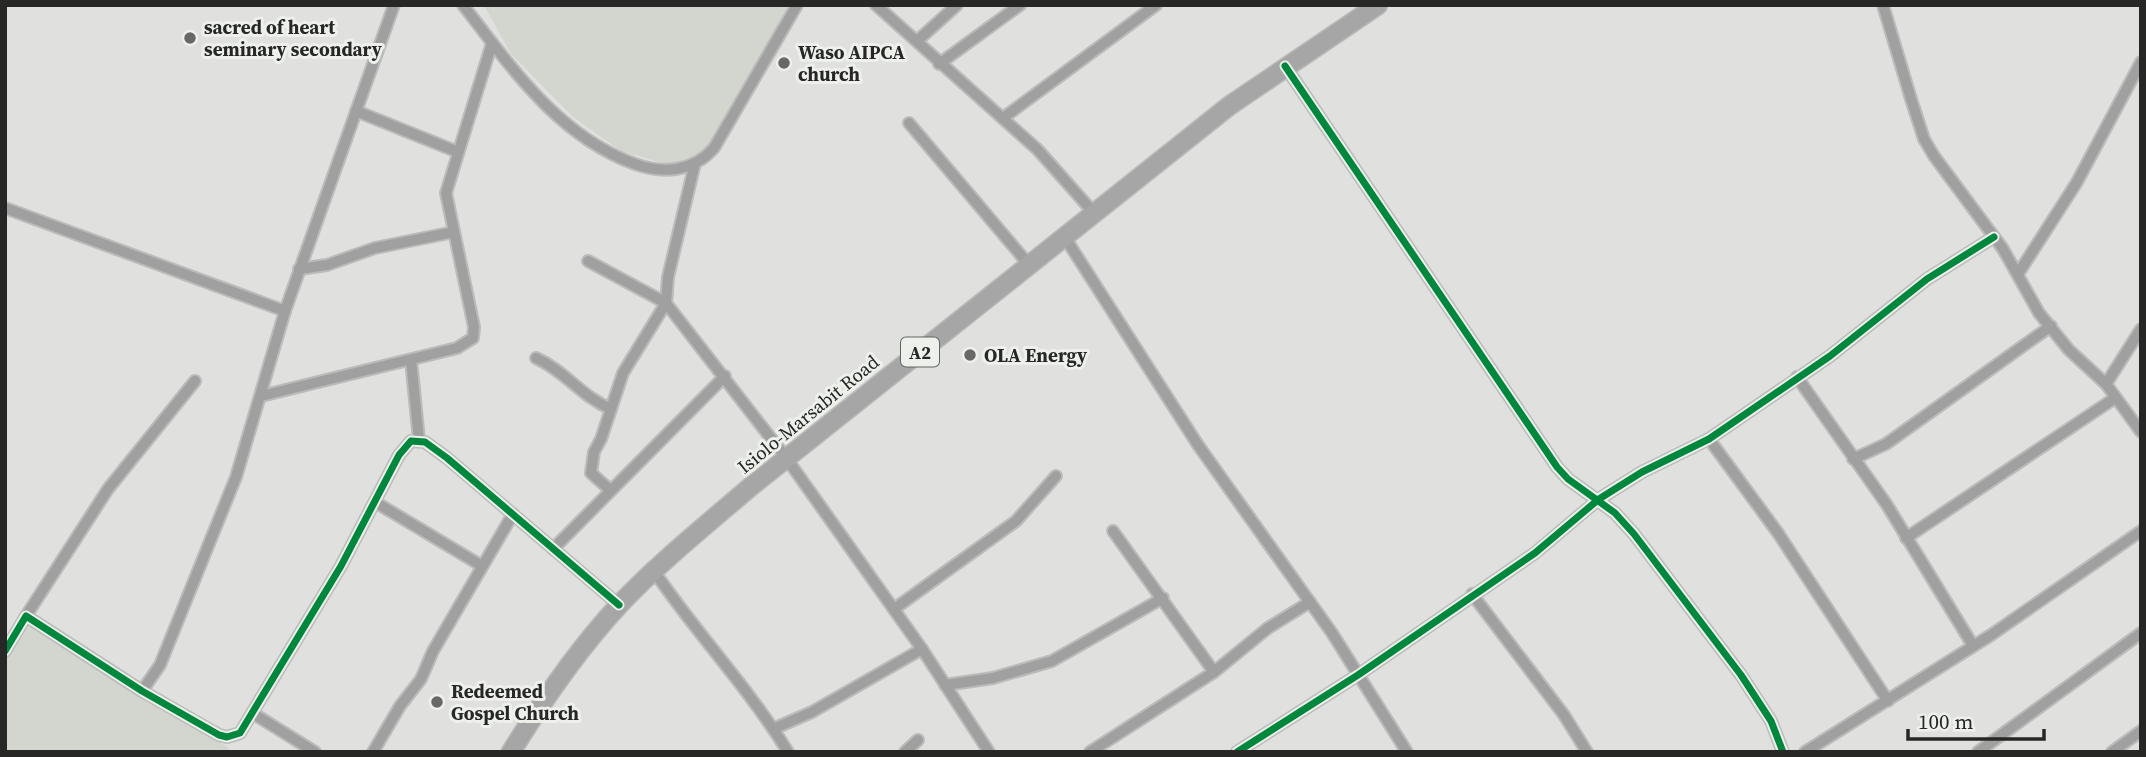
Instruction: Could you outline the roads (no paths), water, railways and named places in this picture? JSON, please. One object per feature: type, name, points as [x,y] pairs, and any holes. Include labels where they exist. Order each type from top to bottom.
[{"type":"highway","name":"Isiolo-Marsabit Road","points":[[513,751],[582,648],[619,605],[654,571],[787,458],[1030,266],[1093,212],[1247,92],[1378,5]]},
{"type":"street","points":[[142,691],[160,665],[236,477],[299,269],[394,5]]},
{"type":"street","points":[[463,5],[492,43],[563,122],[601,150],[654,169],[670,170],[695,163],[709,154],[721,138],[777,35],[797,5]]},
{"type":"street","points":[[876,5],[1038,150],[1093,212]]},
{"type":"street","points":[[917,41],[957,5]]},
{"type":"street","points":[[939,64],[1020,5]]},
{"type":"street","points":[[1003,118],[1156,5]]},
{"type":"street","points":[[1883,5],[1924,139],[1994,237],[2039,313],[2069,350],[2106,384],[2141,432]]},
{"type":"street","points":[[261,396],[457,348],[475,335],[446,193],[492,43]]},
{"type":"street","points":[[2018,274],[2077,182],[2141,62]]},
{"type":"street","points":[[1285,66],[1557,467],[1568,480],[1599,499],[1634,534],[1736,668],[1771,721],[1783,752]]},
{"type":"street","points":[[356,111],[458,152]]},
{"type":"street","points":[[909,123],[1030,266]]},
{"type":"street","points":[[609,489],[589,469],[623,373],[666,303],[668,277],[695,163]]},
{"type":"street","points":[[5,208],[285,311]]},
{"type":"street","points":[[299,269],[327,265],[375,248],[454,232]]},
{"type":"street","points":[[1064,236],[1198,445],[1310,602],[1405,748],[1392,752]]},
{"type":"street","points":[[1237,752],[1357,675],[1535,553],[1599,499],[1642,472],[1709,439],[1830,356],[1927,279],[1994,237]]},
{"type":"street","points":[[588,261],[666,303],[787,458],[922,649],[989,752]]},
{"type":"street","points":[[1853,459],[1886,444],[2051,326]]},
{"type":"street","points":[[2106,384],[2141,329]]},
{"type":"street","points":[[536,358],[557,369],[591,400],[611,409]]},
{"type":"street","points":[[411,360],[419,440]]},
{"type":"street","points":[[553,549],[609,489],[725,376]]},
{"type":"street","points":[[1797,377],[1888,505],[1972,644]]},
{"type":"street","points":[[5,651],[108,489],[195,381]]},
{"type":"street","points":[[1906,538],[2115,398]]},
{"type":"street","points":[[1709,439],[1778,533],[1888,701]]},
{"type":"street","points":[[26,617],[142,691],[227,737],[240,733],[254,714],[399,455],[411,441],[419,440],[439,451],[619,605]]},
{"type":"street","points":[[894,609],[1016,521],[1056,476]]},
{"type":"street","points":[[375,502],[482,566]]},
{"type":"street","points":[[373,752],[400,706],[421,679],[433,651],[513,514]]},
{"type":"street","points":[[1113,531],[1214,672]]},
{"type":"street","points":[[1805,752],[1888,701],[1972,644],[1991,635],[2141,531]]},
{"type":"street","points":[[654,571],[788,752]]},
{"type":"street","points":[[1472,594],[1564,715],[1587,752]]},
{"type":"street","points":[[945,685],[1015,674],[1052,661],[1163,598]]},
{"type":"street","points":[[1090,752],[1214,672],[1268,628],[1310,602]]},
{"type":"street","points":[[1978,752],[2141,633]]},
{"type":"street","points":[[773,729],[812,712],[922,649]]},
{"type":"street","points":[[254,714],[315,752]]},
{"type":"street","points":[[2112,752],[2141,731]]},
{"type":"street","points":[[905,752],[918,740]]},
{"type":"place","name":"sacred of heart seminary secondary","points":[[190,38]]},
{"type":"place","name":"Waso AIPCA church","points":[[784,63]]},
{"type":"place","name":"OLA Energy","points":[[970,355]]},
{"type":"place","name":"Redeemed Gospel Church","points":[[437,702]]}]
